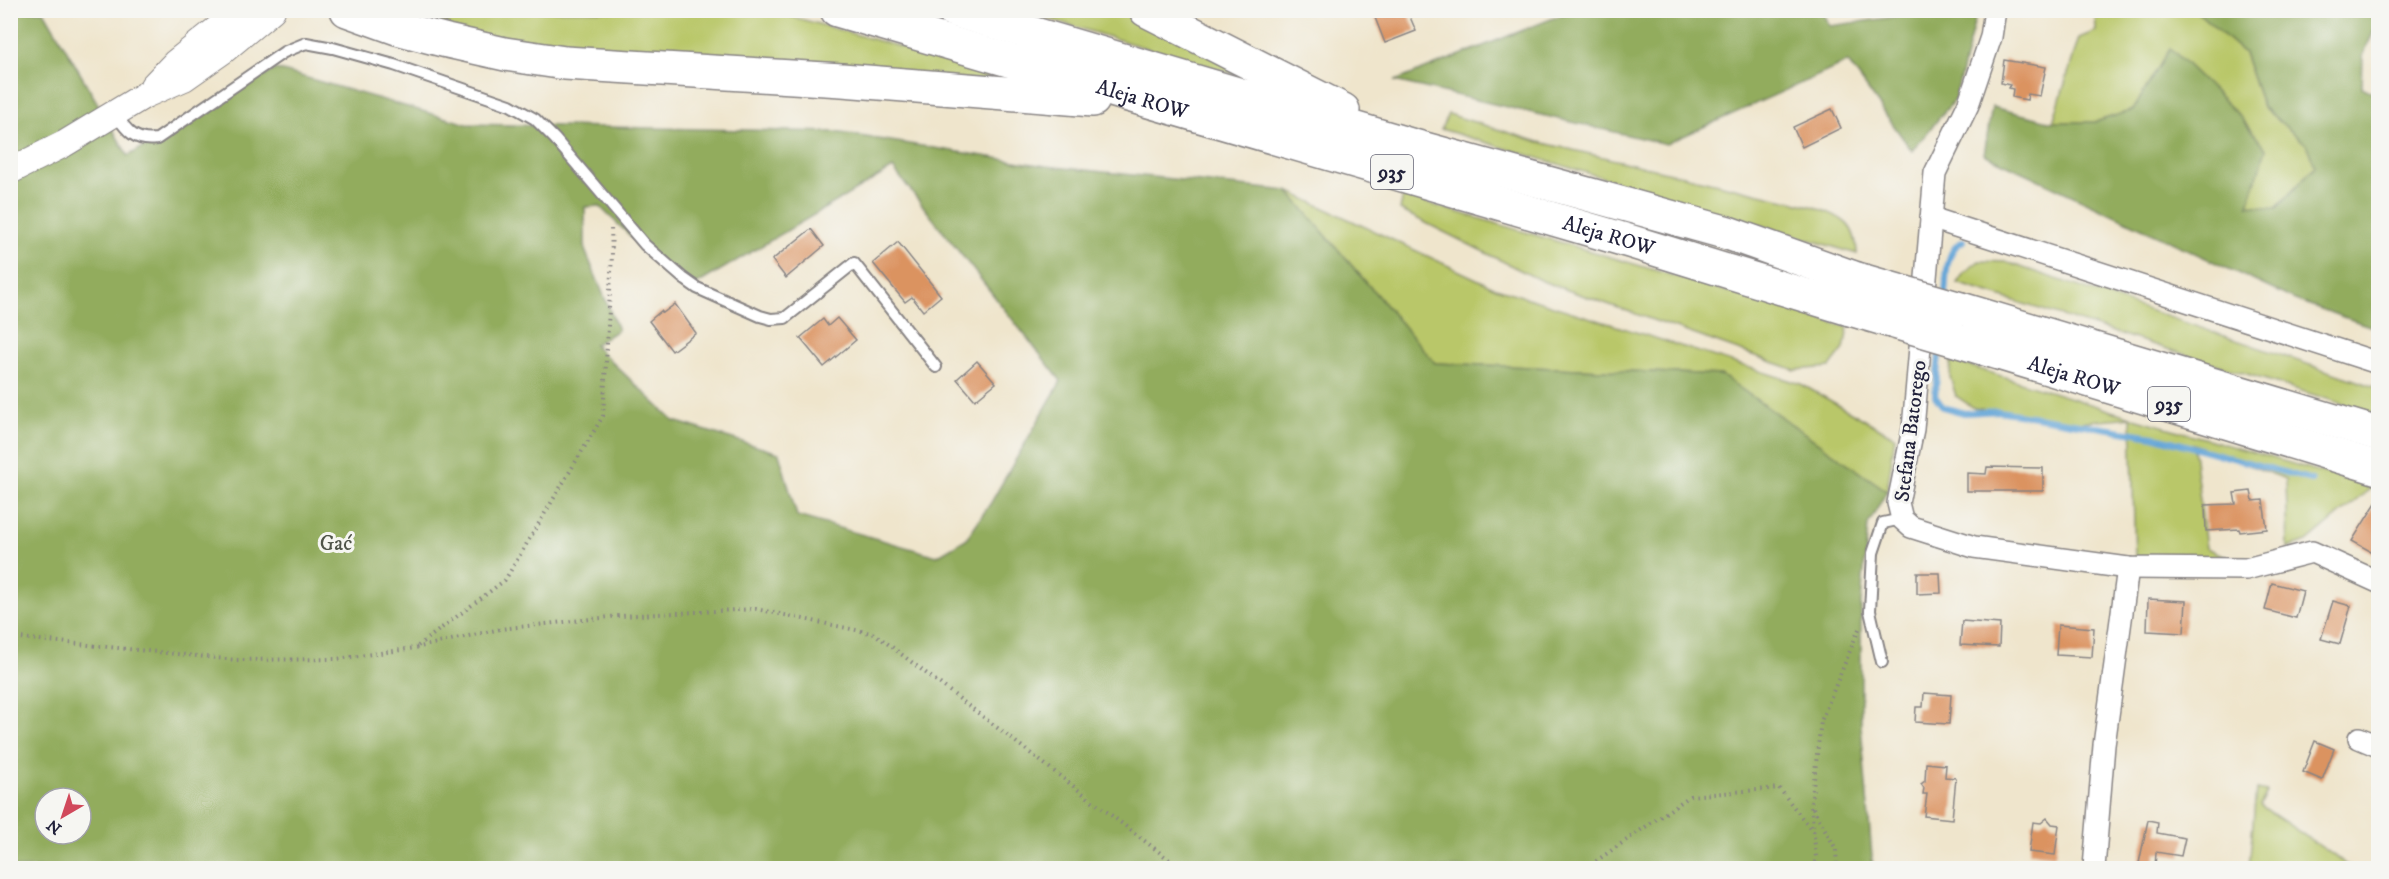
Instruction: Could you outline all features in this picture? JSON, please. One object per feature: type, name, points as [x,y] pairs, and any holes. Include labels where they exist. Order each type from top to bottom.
[{"type":"main road","points":[[347,10],[397,28],[447,41],[505,54],[565,63],[842,80],[1155,104]]},
{"type":"main road","name":"Aleja ROW","points":[[837,10],[1629,241],[1852,293],[1961,309],[2379,434]]},
{"type":"main road","name":"Aleja ROW","points":[[953,10],[1414,146],[1728,233],[1852,293],[1959,341],[2379,468]]},
{"type":"main road","points":[[1146,10],[1414,146]]},
{"type":"street","points":[[145,95],[175,63],[241,10]]},
{"type":"street","points":[[10,171],[115,114],[145,95],[184,78],[224,50],[272,10]]},
{"type":"street","name":"Stefana Batorego","points":[[1995,10],[1991,37],[1968,105],[1935,173],[1912,429],[1898,503],[1902,519],[1911,527],[1974,547],[2128,568],[2246,568],[2312,552],[2379,582]]},
{"type":"street","points":[[1931,218],[2379,363]]},
{"type":"street","points":[[2094,868],[2104,745],[2128,568]]},
{"type":"lane","points":[[115,114],[130,135],[146,140],[157,139],[284,52],[306,43],[394,65],[510,105],[535,119],[559,143],[645,245],[697,288],[771,319],[785,318],[854,263],[936,367]]},
{"type":"lane","points":[[1882,662],[1870,611],[1873,552],[1883,523],[1902,519]]},
{"type":"path","points":[[415,648],[505,580],[603,416],[612,255],[610,204]]},
{"type":"path","points":[[10,637],[236,660],[337,659],[415,648],[500,629],[619,616],[756,609],[875,633],[1180,868]]},
{"type":"path","points":[[1814,868],[1816,857],[1811,805],[1821,721],[1862,621],[1870,611]]},
{"type":"path","points":[[1586,868],[1690,796],[1779,788],[1813,832]]},
{"type":"path","points":[[1811,805],[1836,849],[1837,868]]},
{"type":"green space","name":"Gać","points":[[10,11],[44,11],[128,156],[276,69],[467,124],[835,132],[1046,166],[1288,191],[1435,363],[1721,375],[1887,491],[1868,525],[1861,603],[1861,725],[1873,868],[11,868]],"holes":[[[893,168],[1061,381],[990,504],[966,539],[937,556],[797,516],[779,453],[674,421],[594,345],[618,330],[585,250],[585,207],[599,206],[687,290]]]},
{"type":"green space","points":[[393,11],[772,11],[1033,84],[607,55],[494,41]]},
{"type":"green space","points":[[1022,11],[1118,11],[1297,93]]},
{"type":"green space","points":[[1571,11],[1821,11],[1830,26],[1937,11],[1977,11],[1955,99],[1912,151],[1848,62],[1666,144],[1395,81]]},
{"type":"green space","points":[[2095,11],[2196,11],[2244,53],[2263,107],[2306,144],[2316,166],[2276,208],[2248,205],[2133,110],[2095,122],[2053,122],[2079,38],[2096,31]]},
{"type":"green space","points":[[2196,11],[2378,11],[2378,22],[2363,55],[2362,87],[2378,95],[2378,329],[2295,300],[1984,154],[1992,107],[2053,122],[2095,122],[2133,110],[2170,48],[2240,116],[2266,149],[2248,205],[2277,208],[2315,166],[2306,144],[2263,107],[2244,53]]},
{"type":"green space","points":[[1448,114],[1539,142],[1815,207],[1833,214],[1846,223],[1854,235],[1857,254],[1441,129]]},
{"type":"green space","points":[[1288,191],[1496,288],[1801,384],[1895,437],[1887,491],[1721,375],[1435,363]]},
{"type":"green space","points":[[1403,196],[1848,327],[1844,349],[1830,367],[1795,370],[1542,281],[1400,210]]},
{"type":"green space","points":[[1979,261],[2006,262],[2378,388],[2378,415],[1957,283],[1964,273]]},
{"type":"green space","points":[[1951,360],[2131,417],[2069,423],[1974,408],[1956,396],[1950,377]]},
{"type":"green space","points":[[2131,417],[2372,487],[2307,542],[2288,548],[2286,479],[2193,444],[2206,548],[2230,558],[2135,558]]},
{"type":"green space","points":[[2256,790],[2267,792],[2260,805],[2352,868],[2249,868]]},
{"type":"building","points":[[1372,10],[1407,10],[1416,31],[1385,43]]},
{"type":"building","points":[[2004,60],[2046,67],[2040,96],[2028,94],[2027,100],[2012,97],[2013,89],[2009,88],[2010,85],[2001,83]]},
{"type":"building","points":[[1832,109],[1841,128],[1802,147],[1793,127]]},
{"type":"building","points":[[811,229],[824,246],[786,278],[772,260]]},
{"type":"building","points":[[898,242],[941,296],[923,311],[912,297],[905,302],[873,263]]},
{"type":"building","points":[[675,304],[696,333],[672,351],[649,321],[661,311],[663,313]]},
{"type":"building","points":[[837,318],[856,340],[824,367],[800,338],[823,319],[828,326]]},
{"type":"building","points":[[977,361],[996,383],[975,400],[957,379]]},
{"type":"building","points":[[1987,467],[2043,468],[2043,491],[1967,491],[1967,473],[1986,474]]},
{"type":"building","points":[[2251,491],[2253,501],[2263,500],[2267,529],[2240,532],[2239,529],[2206,531],[2205,505],[2236,504],[2234,493]]},
{"type":"building","points":[[2379,498],[2379,556],[2352,541]]},
{"type":"building","points":[[1917,573],[1940,573],[1941,593],[1917,594]]},
{"type":"building","points":[[2272,583],[2303,591],[2296,618],[2265,610]]},
{"type":"building","points":[[2148,599],[2186,601],[2184,633],[2147,631]]},
{"type":"building","points":[[2333,601],[2351,606],[2340,644],[2321,639]]},
{"type":"building","points":[[1962,621],[2000,624],[1999,647],[1960,645]]},
{"type":"building","points":[[2058,625],[2094,628],[2092,657],[2056,655]]},
{"type":"building","points":[[1924,693],[1951,695],[1949,724],[1915,722],[1916,707],[1923,707]]},
{"type":"building","points":[[2315,741],[2334,749],[2322,780],[2303,772]]},
{"type":"building","points":[[1926,763],[1946,765],[1945,777],[1956,778],[1952,819],[1924,816],[1927,794],[1923,794],[1924,788],[1921,784],[1925,781]]},
{"type":"building","points":[[2047,818],[2052,824],[2059,825],[2055,855],[2029,852],[2033,822],[2041,823]]},
{"type":"building","points":[[2148,820],[2158,822],[2157,833],[2185,838],[2181,856],[2156,852],[2155,868],[2138,868]]},
{"type":"waterway","points":[[1945,295],[1949,257],[1957,245],[1963,241]]},
{"type":"waterway","points":[[1940,344],[1935,396],[1943,407],[1964,413],[1999,411],[2153,436],[2312,480]]}]
